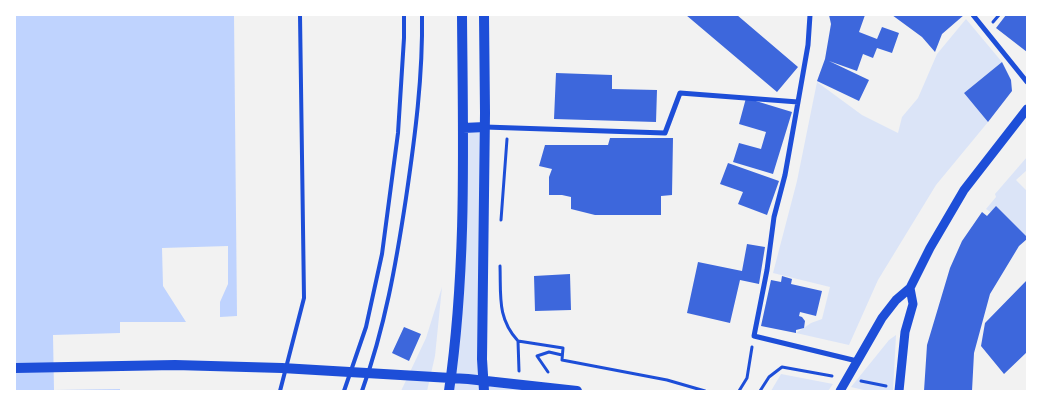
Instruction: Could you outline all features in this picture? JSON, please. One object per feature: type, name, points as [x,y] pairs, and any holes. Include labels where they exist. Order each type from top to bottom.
[{"type":"main road","points":[[449,391],[456,343],[463,234],[462,15]]},
{"type":"main road","points":[[484,15],[485,127],[482,359],[484,391]]},
{"type":"main road","points":[[463,128],[485,127]]},
{"type":"main road","points":[[15,368],[175,365],[282,368],[468,379],[577,391]]},
{"type":"street","points":[[810,15],[808,45],[786,175],[774,217],[768,270],[754,336],[857,361]]},
{"type":"street","points":[[973,15],[1027,82]]},
{"type":"street","points":[[485,127],[665,133],[680,93],[798,102]]},
{"type":"street","points":[[840,391],[882,318],[896,300],[910,288],[930,248],[964,190],[1027,109]]},
{"type":"street","points":[[899,389],[905,332],[913,304],[910,288]]},
{"type":"lane","points":[[280,391],[304,298],[300,15]]},
{"type":"lane","points":[[344,391],[366,327],[382,254],[398,133],[404,15]]},
{"type":"lane","points":[[362,391],[382,329],[398,252],[416,132],[422,15]]},
{"type":"path","points":[[501,221],[508,127]]},
{"type":"path","points":[[500,257],[502,311],[505,324],[518,341],[520,374]]},
{"type":"path","points":[[739,391],[748,378],[754,336]]},
{"type":"path","points":[[518,341],[563,348],[562,360],[667,380],[705,391]]},
{"type":"path","points":[[548,373],[537,356],[549,352],[562,355]]},
{"type":"path","points":[[760,391],[769,377],[782,366],[837,377]]},
{"type":"path","points":[[848,379],[899,389]]},
{"type":"shaded area","points":[[966,19],[1002,62],[964,93],[988,122],[936,185],[878,280],[849,345],[796,333],[811,323],[822,319],[830,287],[773,273],[797,181],[817,82],[862,115],[898,133],[902,117],[918,98],[937,54]]},
{"type":"shaded area","points":[[485,127],[483,380],[579,391],[449,391],[463,128]]},
{"type":"shaded area","points":[[1027,157],[1027,170],[1016,180],[1027,191],[1027,237],[986,209],[996,197],[995,194]]},
{"type":"shaded area","points":[[442,287],[435,356],[427,391],[401,391],[426,338]]},
{"type":"shaded area","points":[[896,335],[893,391],[868,391],[851,387],[889,340]]},
{"type":"shaded area","points":[[781,374],[833,384],[828,391],[771,391]]},
{"type":"water","points":[[15,15],[234,15],[237,316],[220,317],[220,302],[228,284],[228,246],[162,248],[163,286],[186,322],[120,322],[120,333],[53,335],[54,390],[120,389],[120,391],[15,391]]},
{"type":"building","points":[[686,15],[737,15],[798,67],[777,92]]},
{"type":"building","points":[[829,15],[865,15],[859,32],[877,39],[882,27],[899,33],[892,53],[877,48],[873,58],[863,54],[857,71],[829,61],[869,80],[859,101],[817,81],[825,59],[831,24]]},
{"type":"building","points":[[892,15],[964,15],[942,34],[935,52],[922,37]]},
{"type":"building","points":[[1006,15],[1027,15],[1027,52],[996,28]]},
{"type":"building","points":[[1002,62],[1011,80],[1012,91],[988,122],[964,93]]},
{"type":"building","points":[[556,73],[612,75],[612,89],[657,90],[656,122],[554,119]]},
{"type":"building","points":[[746,98],[792,112],[773,174],[733,162],[739,143],[761,149],[766,132],[739,124]]},
{"type":"building","points":[[610,138],[673,138],[672,195],[661,196],[661,215],[595,215],[571,209],[571,197],[549,195],[549,177],[552,169],[539,166],[545,145],[608,145]]},
{"type":"building","points":[[728,163],[779,181],[767,215],[738,204],[743,192],[720,184]]},
{"type":"building","points":[[996,206],[1027,239],[1019,246],[990,294],[974,353],[972,391],[924,391],[927,345],[950,268],[962,241],[982,212],[987,216]]},
{"type":"building","points":[[747,244],[765,247],[759,284],[740,280],[730,323],[687,313],[698,262],[742,271]]},
{"type":"building","points":[[570,274],[571,310],[535,311],[534,276]]},
{"type":"building","points":[[782,276],[792,279],[791,284],[822,291],[816,316],[800,312],[799,316],[805,321],[804,328],[796,330],[796,333],[761,326],[771,280],[781,282]]},
{"type":"building","points":[[1027,280],[1027,352],[1004,374],[981,346],[985,323]]},
{"type":"building","points":[[404,327],[421,334],[409,361],[392,353]]}]
